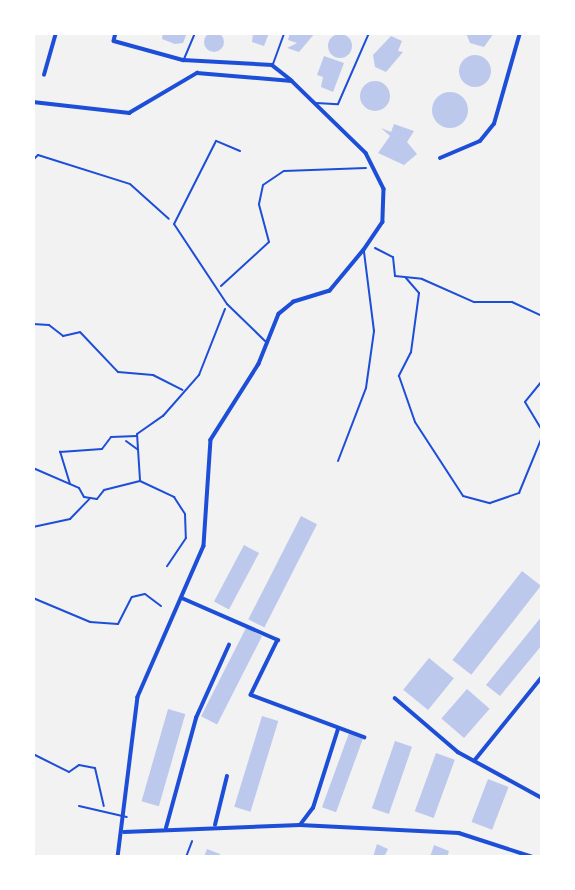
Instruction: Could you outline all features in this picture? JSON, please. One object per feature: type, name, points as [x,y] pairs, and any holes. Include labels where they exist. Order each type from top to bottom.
[{"type":"street","points":[[44,75],[56,33]]},
{"type":"street","points":[[116,33],[114,41],[183,60],[272,65],[315,103],[373,167],[384,189],[383,222],[364,250],[330,291],[294,302],[279,314],[265,341],[259,365],[211,440],[204,546],[138,697],[127,817],[118,857]]},
{"type":"street","points":[[440,158],[480,141],[494,124],[520,33]]},
{"type":"street","points":[[33,102],[129,113],[197,73],[292,81]]},
{"type":"street","points":[[181,598],[278,640],[251,695],[364,737]]},
{"type":"street","points":[[166,828],[196,718],[229,645]]},
{"type":"street","points":[[474,761],[542,677]]},
{"type":"street","points":[[395,698],[474,761],[542,797]]},
{"type":"street","points":[[300,825],[313,808],[338,729]]},
{"type":"street","points":[[215,825],[227,776]]},
{"type":"street","points":[[124,832],[215,825],[300,825],[459,833],[533,857]]},
{"type":"lane","points":[[183,60],[195,33]]},
{"type":"lane","points":[[272,65],[284,33]]},
{"type":"lane","points":[[315,103],[338,104],[369,33]]},
{"type":"lane","points":[[240,151],[216,141],[174,224],[227,304],[265,341]]},
{"type":"lane","points":[[338,461],[366,388],[374,331],[364,250]]},
{"type":"lane","points":[[79,806],[104,809],[127,817]]},
{"type":"lane","points":[[186,857],[192,841]]},
{"type":"path","points":[[33,160],[38,155],[130,184],[174,224]]},
{"type":"path","points":[[218,289],[269,242],[259,204],[263,185],[284,170],[341,174],[373,167]]},
{"type":"path","points":[[367,245],[393,257],[395,276],[474,302],[512,302],[540,317],[542,321]]},
{"type":"path","points":[[406,278],[419,293],[411,352],[399,376],[415,422],[463,496],[490,503],[519,493],[542,437]]},
{"type":"path","points":[[125,440],[137,436],[198,375],[227,304]]},
{"type":"path","points":[[33,324],[49,325],[63,336],[80,332],[118,372],[153,375],[183,391]]},
{"type":"path","points":[[542,381],[525,402],[542,430]]},
{"type":"path","points":[[137,436],[140,481]]},
{"type":"path","points":[[70,485],[60,452],[102,449],[111,437],[125,440],[139,449]]},
{"type":"path","points":[[33,468],[70,485],[90,498]]},
{"type":"path","points":[[33,527],[70,519],[90,498],[140,481],[174,497],[185,514],[186,538],[167,566]]},
{"type":"path","points":[[33,598],[90,622],[118,624],[132,597],[145,594],[161,606]]},
{"type":"path","points":[[33,754],[69,772],[79,765],[94,768],[104,809]]},
{"type":"building","points":[[214,32],[221,35],[224,42],[221,49],[214,52],[207,49],[204,42],[207,35]]},
{"type":"building","points":[[163,33],[187,33],[183,43],[175,44],[162,39]]},
{"type":"building","points":[[253,33],[269,33],[264,46],[252,42]]},
{"type":"building","points":[[290,33],[315,33],[299,52],[287,48],[297,43],[288,40]]},
{"type":"building","points":[[466,33],[494,33],[484,47],[470,43]]},
{"type":"building","points":[[340,34],[349,37],[352,46],[349,55],[340,58],[331,55],[328,46],[331,37]]},
{"type":"building","points":[[391,36],[402,41],[398,51],[403,52],[386,72],[375,67],[373,55]]},
{"type":"building","points":[[475,55],[487,59],[491,71],[487,83],[475,87],[463,83],[459,71],[463,59]]},
{"type":"building","points":[[324,56],[344,63],[333,92],[321,87],[323,77],[317,75]]},
{"type":"building","points":[[375,81],[386,85],[390,96],[386,107],[375,111],[364,107],[360,96],[364,85]]},
{"type":"building","points":[[450,92],[462,98],[468,110],[462,122],[450,128],[438,122],[432,110],[438,98]]},
{"type":"building","points":[[394,124],[414,131],[407,142],[417,154],[404,165],[378,153],[390,136],[381,128],[391,132]]},
{"type":"building","points":[[301,516],[317,524],[264,628],[248,619]]},
{"type":"building","points":[[244,545],[259,553],[229,609],[214,602]]},
{"type":"building","points":[[522,571],[541,586],[471,675],[452,660]]},
{"type":"building","points":[[542,616],[542,645],[500,696],[486,685]]},
{"type":"building","points":[[246,628],[262,636],[217,724],[201,716]]},
{"type":"building","points":[[429,658],[454,678],[428,710],[403,690]]},
{"type":"building","points":[[467,689],[490,709],[464,738],[441,718]]},
{"type":"building","points":[[168,709],[185,714],[159,806],[142,801]]},
{"type":"building","points":[[262,716],[278,721],[250,812],[234,807]]},
{"type":"building","points":[[349,733],[363,738],[336,812],[322,807]]},
{"type":"building","points":[[395,741],[412,747],[389,814],[372,808]]},
{"type":"building","points":[[436,753],[455,760],[434,818],[415,811]]},
{"type":"building","points":[[488,779],[509,787],[492,830],[472,822]]},
{"type":"building","points":[[377,844],[388,849],[384,857],[373,857]]},
{"type":"building","points":[[434,845],[449,851],[447,857],[430,857]]},
{"type":"building","points":[[207,849],[220,854],[219,857],[204,857]]}]
